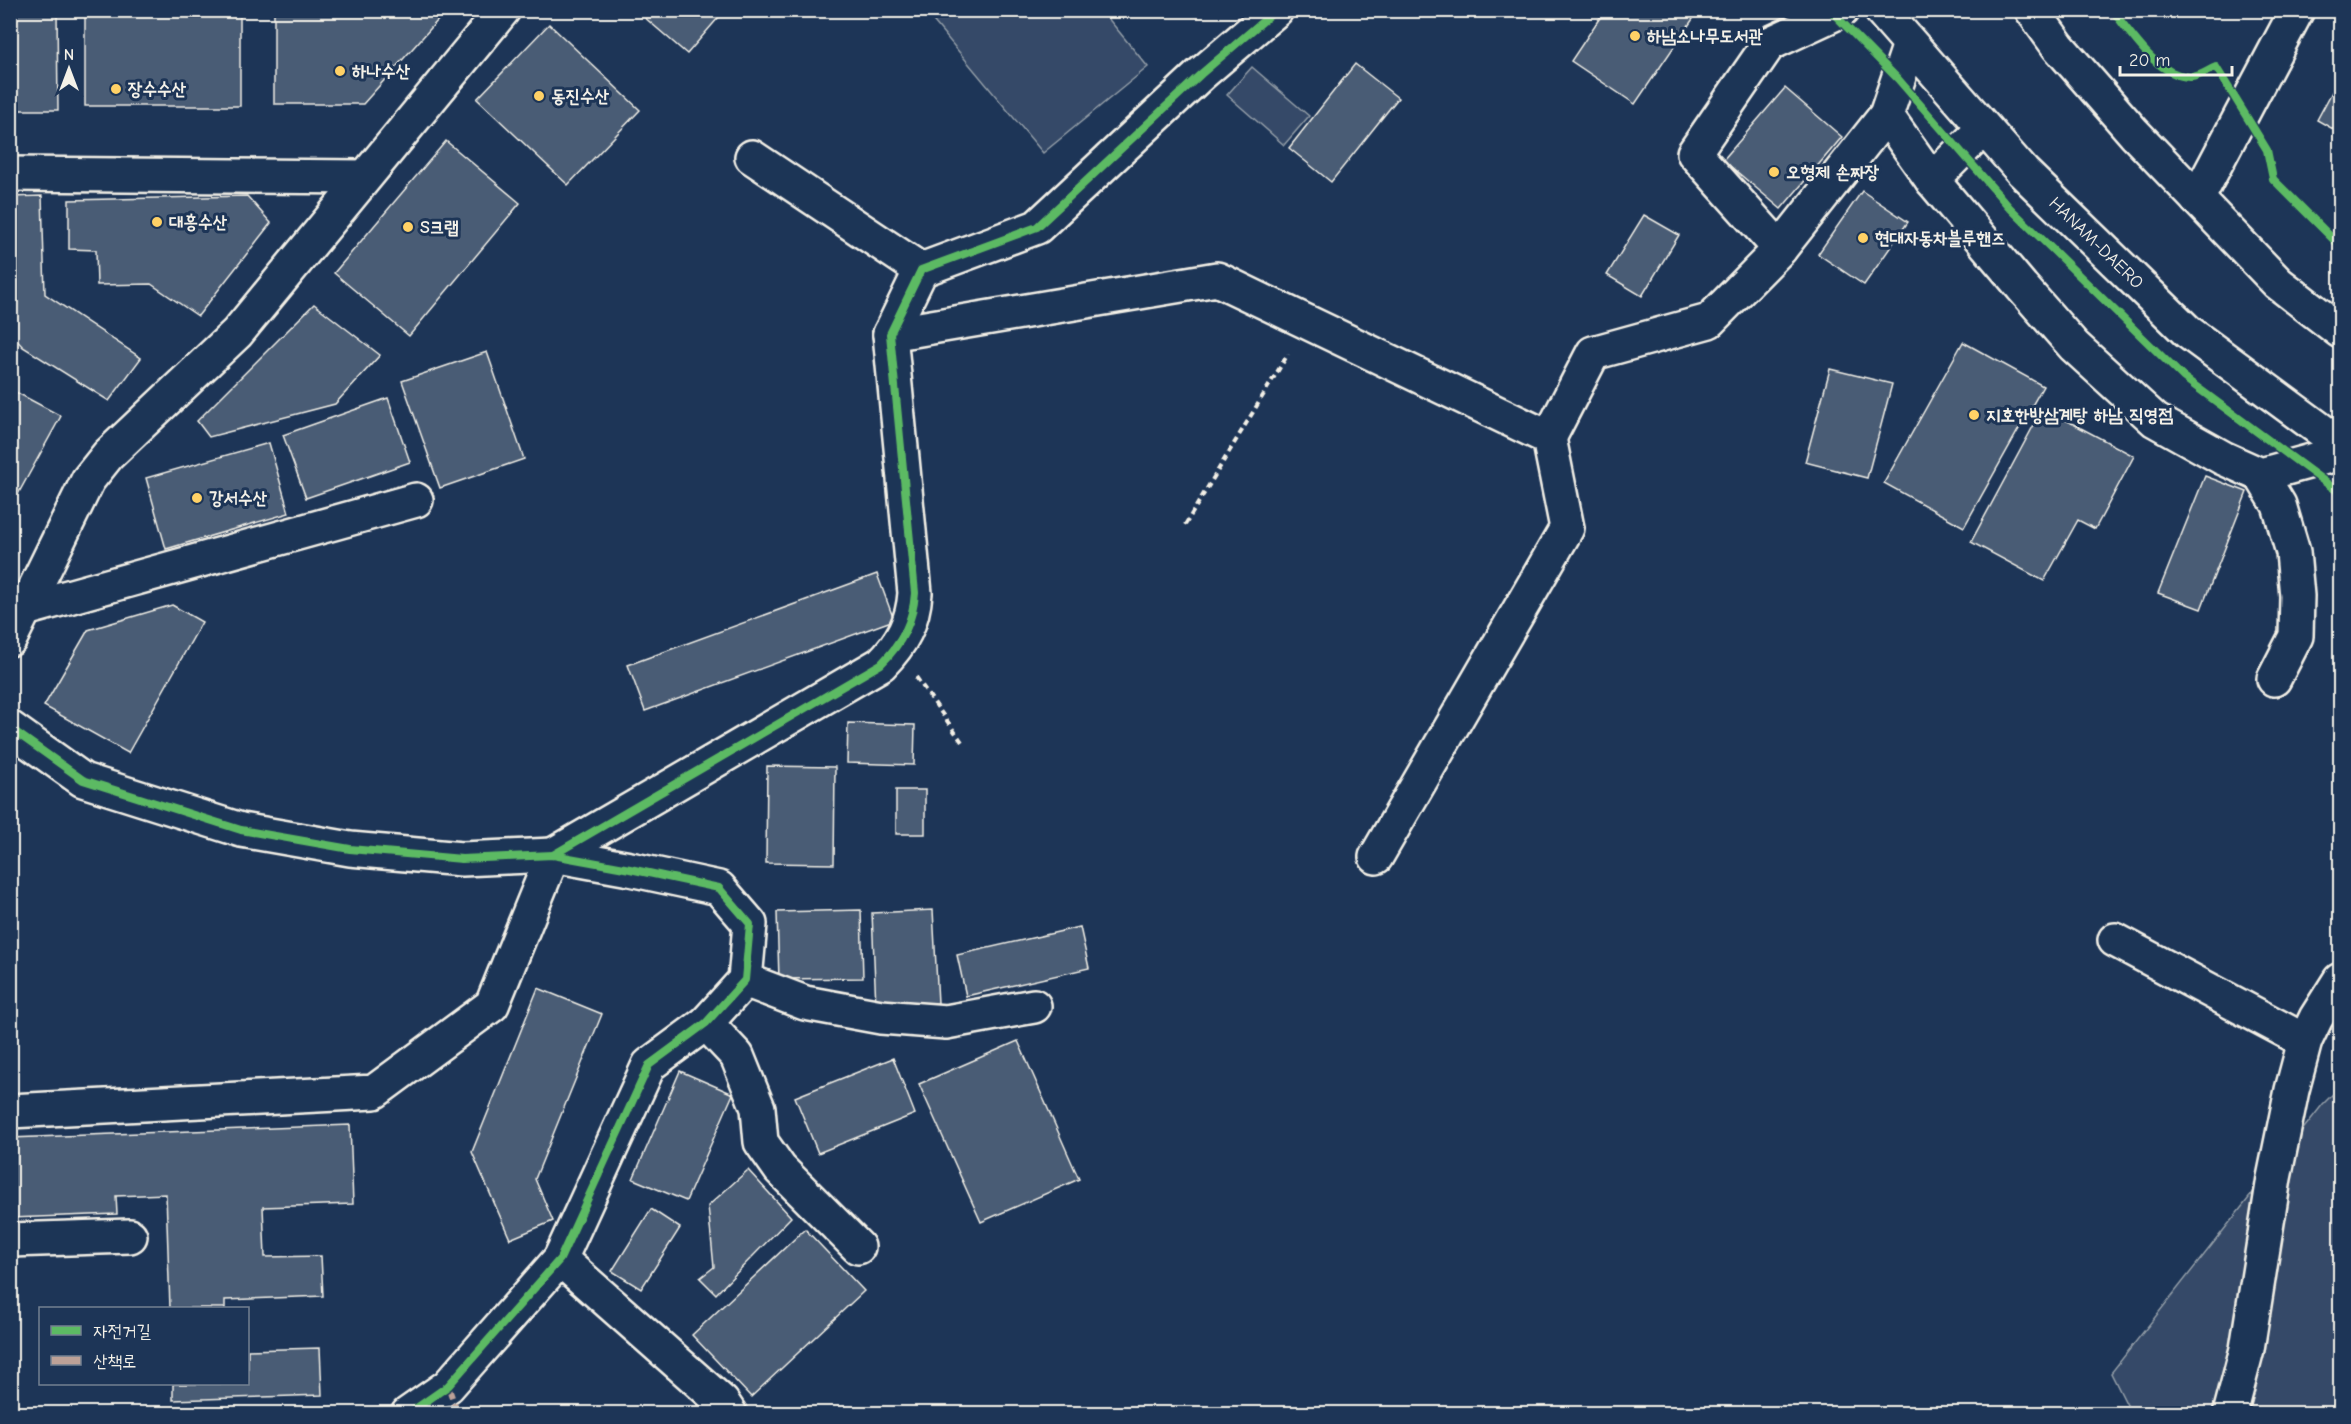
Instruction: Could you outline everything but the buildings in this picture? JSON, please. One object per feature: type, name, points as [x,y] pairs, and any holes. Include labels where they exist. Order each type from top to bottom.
[{"type":"street","points":[[10,639],[88,480],[108,455],[237,333],[503,10]]},
{"type":"street","points":[[10,1111],[374,1092],[492,1005],[553,855],[881,664],[896,650],[913,613],[915,593],[890,334],[921,270],[1037,227],[1201,74],[1276,10]]},
{"type":"street","points":[[1780,249],[1694,153],[1769,44],[1842,10]]},
{"type":"street","name":"HANAM-DAERO","points":[[1881,10],[2023,171],[2188,332],[2340,444]]},
{"type":"street","points":[[2032,10],[2058,46],[2134,133],[2197,199],[2278,283],[2340,331]]},
{"type":"street","points":[[2197,199],[2297,10]]},
{"type":"street","points":[[1376,857],[1567,528],[1549,438],[1593,353],[1709,321],[1780,249],[1886,114],[1910,44]]},
{"type":"street","points":[[1886,114],[1932,180],[2074,346],[2154,420],[2186,439],[2261,475],[2279,505],[2293,552],[2297,596],[2296,636],[2274,679]]},
{"type":"street","points":[[1932,180],[1984,128]]},
{"type":"street","points":[[752,157],[921,270]]},
{"type":"street","points":[[10,174],[364,177]]},
{"type":"street","points":[[890,334],[1217,279],[1549,438]]},
{"type":"street","points":[[2261,475],[2340,453]]},
{"type":"street","points":[[25,609],[416,500]]},
{"type":"street","points":[[10,728],[83,780],[241,830],[350,849],[462,859],[553,855],[719,888],[750,924],[745,980],[706,1023],[649,1065],[560,1259],[448,1386],[408,1413]]},
{"type":"street","points":[[2115,940],[2305,1041]]},
{"type":"street","points":[[745,980],[805,1003],[881,1017],[946,1022],[1034,1006]]},
{"type":"street","points":[[2230,1413],[2247,1349],[2274,1178],[2292,1090],[2305,1041],[2316,1018],[2340,980]]},
{"type":"street","points":[[706,1023],[737,1056],[758,1108],[761,1142],[780,1168],[858,1247]]},
{"type":"street","points":[[10,1240],[129,1236]]},
{"type":"street","points":[[560,1259],[722,1401],[730,1413]]},
{"type":"path","points":[[1185,525],[1307,322]]},
{"type":"path","points":[[896,650],[962,742]]},
{"type":"shaded area","points":[[925,11],[1102,11],[1148,67],[1043,153]]},
{"type":"shaded area","points":[[1252,67],[1309,116],[1284,145],[1227,95]]},
{"type":"shaded area","points":[[2340,1087],[2340,1413],[2131,1413],[2111,1373],[2323,1104]]},
{"type":"marked path","points":[[448,1386],[458,1414]]},
{"type":"cycle path","points":[[553,855],[881,664],[888,656],[909,623],[915,593],[890,334],[921,270],[1037,227],[1201,74],[1276,10]]},
{"type":"cycle path","points":[[1830,10],[1898,79],[2010,208],[2183,377],[2340,493]]},
{"type":"cycle path","points":[[2112,10],[2146,52],[2166,69],[2177,75],[2192,77],[2216,67],[2267,150],[2273,179],[2340,246]]},
{"type":"cycle path","points":[[10,728],[83,780],[241,830],[350,849],[462,859],[553,855],[630,869],[719,888],[750,924],[745,980],[706,1023],[649,1065],[560,1259],[448,1386],[408,1414]]},
{"type":"place","name":"하남소나무도서관","points":[[1635,36]]},
{"type":"place","name":"하나수산","points":[[340,71]]},
{"type":"place","name":"장수수산","points":[[116,89]]},
{"type":"place","name":"동진수산","points":[[539,96]]},
{"type":"place","name":"오형제 손짜장","points":[[1774,172]]},
{"type":"place","name":"대흥수산","points":[[157,222]]},
{"type":"place","name":"S크랩","points":[[408,227]]},
{"type":"place","name":"현대자동차블루핸즈","points":[[1863,238]]},
{"type":"place","name":"지호한방삼계탕 하남 직영점","points":[[1974,415]]},
{"type":"place","name":"강서수산","points":[[197,498]]}]
